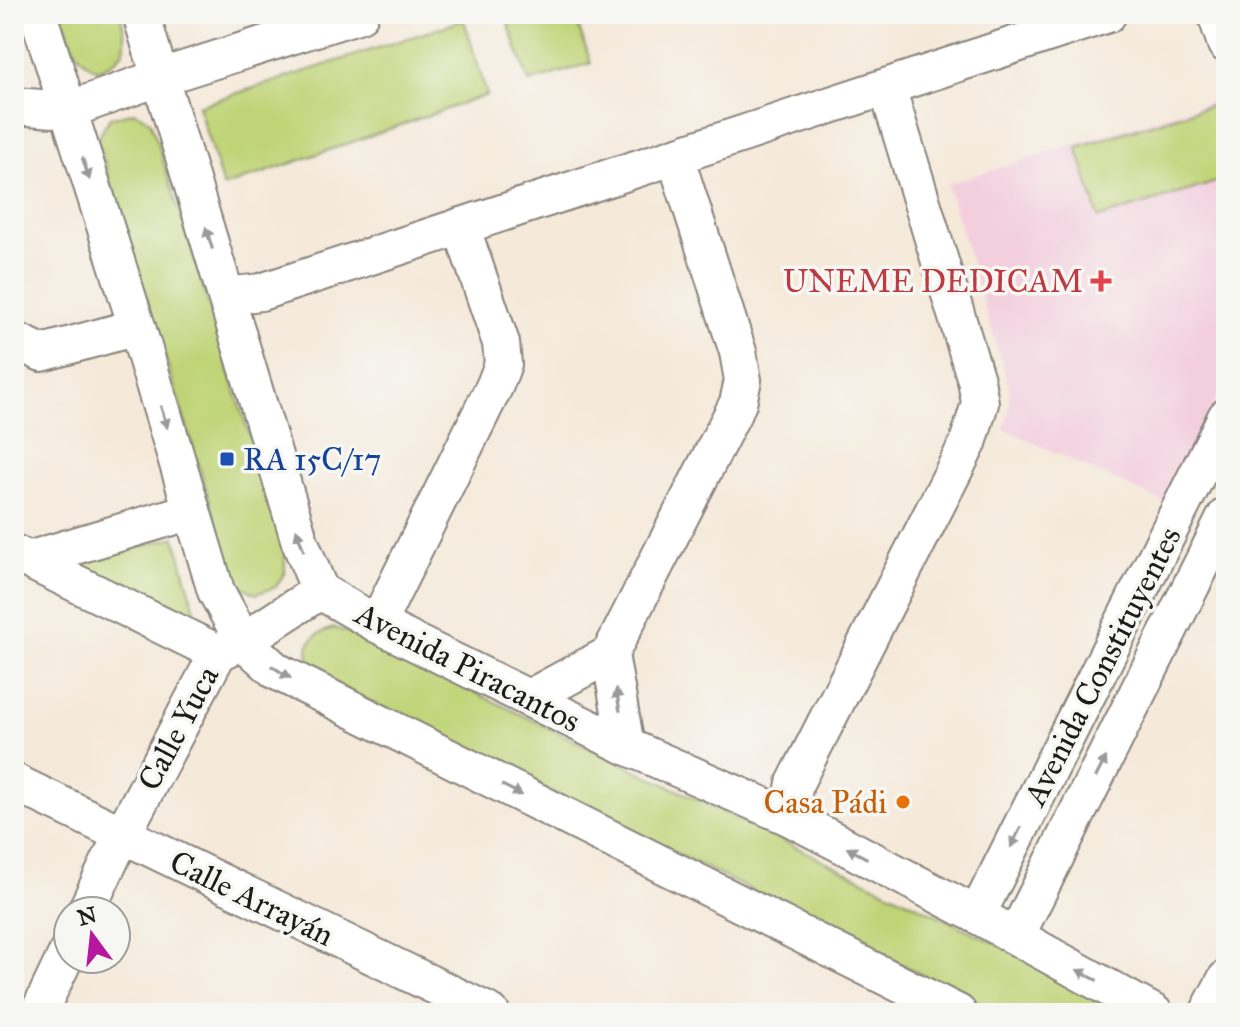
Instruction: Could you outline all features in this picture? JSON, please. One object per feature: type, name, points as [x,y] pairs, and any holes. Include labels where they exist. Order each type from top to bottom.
[{"type":"street","points":[[38,14],[137,327],[231,647]]},
{"type":"street","name":"Avenida Piracantos","points":[[141,14],[300,542],[320,591],[377,624],[626,746],[789,817],[977,915],[1154,1013]]},
{"type":"street","points":[[14,106],[68,110],[357,14]]},
{"type":"street","points":[[226,296],[261,292],[1108,14]]},
{"type":"street","points":[[1216,14],[1226,44]]},
{"type":"street","points":[[789,817],[795,783],[968,443],[980,403],[976,380],[887,87]]},
{"type":"street","points":[[529,698],[610,654],[738,403],[743,380],[738,352],[675,156]]},
{"type":"street","points":[[377,624],[503,364],[501,343],[461,226]]},
{"type":"street","points":[[14,340],[42,353],[137,327]]},
{"type":"street","name":"Avenida Constituyentes","points":[[977,915],[1226,417]]},
{"type":"street","points":[[1182,508],[1224,527]]},
{"type":"street","points":[[21,556],[192,511]]},
{"type":"street","name":"Avenida Constituyentes","points":[[1016,936],[1224,527]]},
{"type":"street","points":[[21,556],[231,647],[901,997],[958,1013]]},
{"type":"street","name":"Calle Yuca","points":[[94,895],[122,835],[231,647],[320,591]]},
{"type":"street","points":[[610,654],[626,746]]},
{"type":"street","name":"Calle Arrayán","points":[[14,782],[491,1013]]},
{"type":"street","points":[[14,1000],[40,1013],[57,975]]},
{"type":"street","points":[[1208,1013],[1226,979]]},
{"type":"shaded area","name":"UNEME DEDICAM","points":[[1220,99],[1226,116],[1226,379],[1165,503],[1004,429],[1009,387],[947,184]]},
{"type":"green space","points":[[62,14],[120,14],[125,33],[121,55],[98,70],[90,65],[74,47]]},
{"type":"green space","points":[[505,14],[574,14],[591,63],[529,82]]},
{"type":"green space","points":[[464,20],[487,95],[223,187],[198,106]]},
{"type":"green space","points":[[1219,103],[1226,126],[1226,179],[1099,218],[1077,147]]},
{"type":"green space","points":[[135,112],[150,121],[156,138],[285,549],[285,572],[276,587],[256,594],[240,585],[231,569],[97,139],[110,118]]},
{"type":"green space","points":[[175,537],[198,621],[77,564]]},
{"type":"green space","points":[[334,628],[354,634],[1123,1005],[1133,1013],[999,1013],[318,676],[310,660],[309,646],[317,636]]},
{"type":"place","name":"UNEME DEDICAM","points":[[1101,281]]},
{"type":"place","name":"RA 15C/17","points":[[227,459]]},
{"type":"place","name":"Casa Pádi","points":[[903,802]]}]
